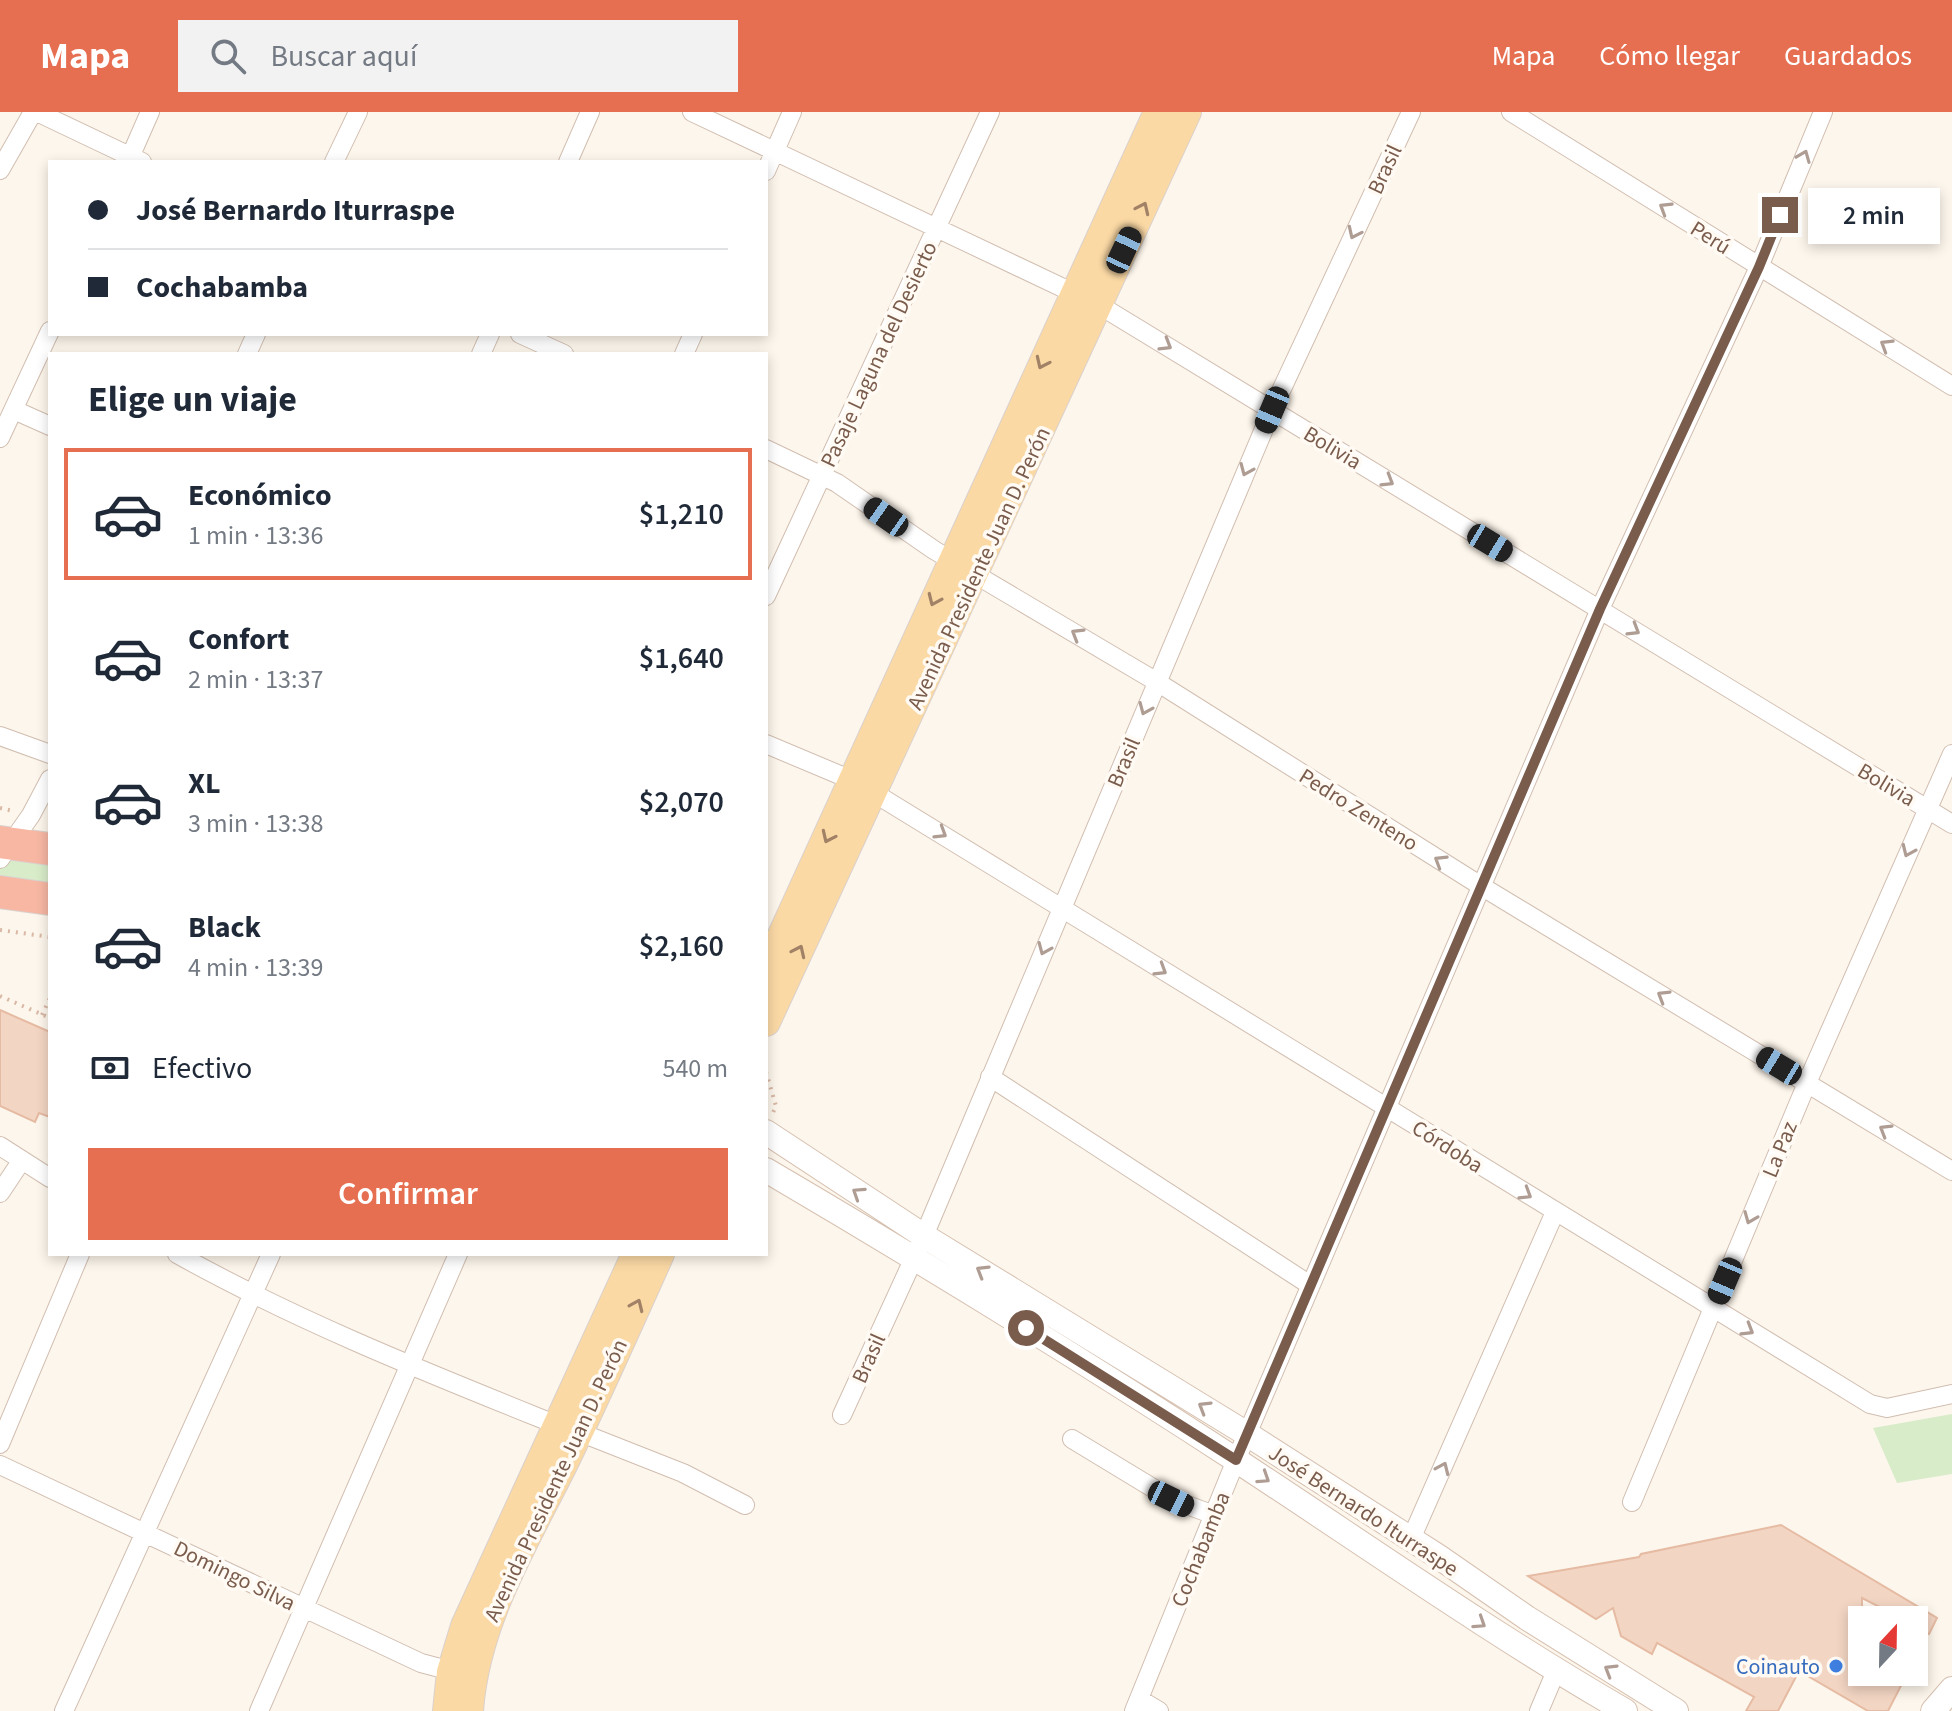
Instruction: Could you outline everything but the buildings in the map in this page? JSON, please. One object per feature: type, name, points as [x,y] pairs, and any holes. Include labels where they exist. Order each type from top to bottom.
[{"type":"highway","points":[[4,848],[48,849]]},
{"type":"highway","points":[[0,892],[48,899]]},
{"type":"main road","name":"Avenida Presidente Juan D. Perón","points":[[1087,298],[1158,112]]},
{"type":"main road","name":"Avenida Presidente Juan D. Perón","points":[[768,1017],[864,787],[1087,298],[1187,112]]},
{"type":"main road","name":"Avenida Presidente Juan D. Perón","points":[[768,966],[864,787]]},
{"type":"main road","name":"José Bernardo Iturraspe","points":[[769,1125],[919,1246],[1556,1671],[1625,1711]]},
{"type":"main road","name":"José Bernardo Iturraspe","points":[[768,1171],[919,1246],[1247,1434],[1527,1618],[1676,1711]]},
{"type":"main road","name":"Avenida Presidente Juan D. Perón","points":[[568,1429],[635,1256]]},
{"type":"main road","name":"Avenida Presidente Juan D. Perón","points":[[469,1711],[456,1650],[477,1598],[659,1256]]},
{"type":"main road","name":"Avenida Presidente Juan D. Perón","points":[[447,1711],[462,1673]]},
{"type":"main road","points":[[1933,1711],[1952,1689]]},
{"type":"street","points":[[0,170],[35,112],[133,160],[150,112]]},
{"type":"street","points":[[335,160],[358,112]]},
{"type":"street","points":[[569,160],[590,112]]},
{"type":"street","name":"Bolivia","points":[[692,112],[1087,298],[1952,824]]},
{"type":"street","points":[[768,167],[792,112]]},
{"type":"street","name":"Pasaje Laguna del Desierto","points":[[768,592],[990,112]]},
{"type":"street","name":"Brasil","points":[[842,1415],[919,1246],[1272,410],[1411,112]]},
{"type":"street","name":"Perú","points":[[1511,112],[1952,386]]},
{"type":"street","name":"Cochabamba","points":[[1136,1705],[1310,1285],[1600,609],[1759,267],[1823,112]]},
{"type":"street","points":[[48,335],[5,422],[48,426]]},
{"type":"street","points":[[524,336],[560,352]]},
{"type":"street","name":"Pedro Zenteno","points":[[768,450],[837,483],[963,566],[1157,682],[1481,886],[1952,1171]]},
{"type":"street","points":[[0,736],[48,753]]},
{"type":"street","name":"Córdoba","points":[[768,745],[864,787],[1870,1404],[1887,1408],[1952,1394]]},
{"type":"street","name":"La Paz","points":[[1632,1502],[1807,1083],[1952,754]]},
{"type":"street","points":[[4,848],[48,782]]},
{"type":"street","points":[[990,1077],[1310,1285]]},
{"type":"street","points":[[0,1146],[48,1177]]},
{"type":"street","points":[[0,1193],[22,1160]]},
{"type":"street","points":[[1411,1539],[1555,1212]]},
{"type":"street","points":[[0,1444],[79,1256]]},
{"type":"street","points":[[181,1256],[251,1295],[410,1366],[683,1473],[745,1505]]},
{"type":"street","points":[[64,1711],[270,1256]]},
{"type":"street","points":[[259,1711],[457,1256]]},
{"type":"street","points":[[1072,1439],[1171,1499],[1214,1515]]},
{"type":"street","name":"Domingo Silva","points":[[2,1471],[144,1532],[421,1663],[462,1673]]},
{"type":"street","points":[[1539,1711],[1556,1671]]},
{"type":"street","points":[[1136,1705],[1159,1711]]},
{"type":"path","points":[[0,930],[48,937]]},
{"type":"path","points":[[0,996],[48,1017]]},
{"type":"path","points":[[42,1015],[48,1002]]},
{"type":"path","points":[[768,1079],[776,1106],[769,1125]]},
{"type":"green space","points":[[0,842],[48,849],[48,899],[0,892]]},
{"type":"green space","points":[[1952,1414],[1952,1474],[1897,1483],[1873,1428]]},
{"type":"place","name":"Coinauto","points":[[1836,1666]]},
{"type":"route","points":[[1026,1328],[1236,1460],[1600,609],[1759,267],[1780,215]]}]
